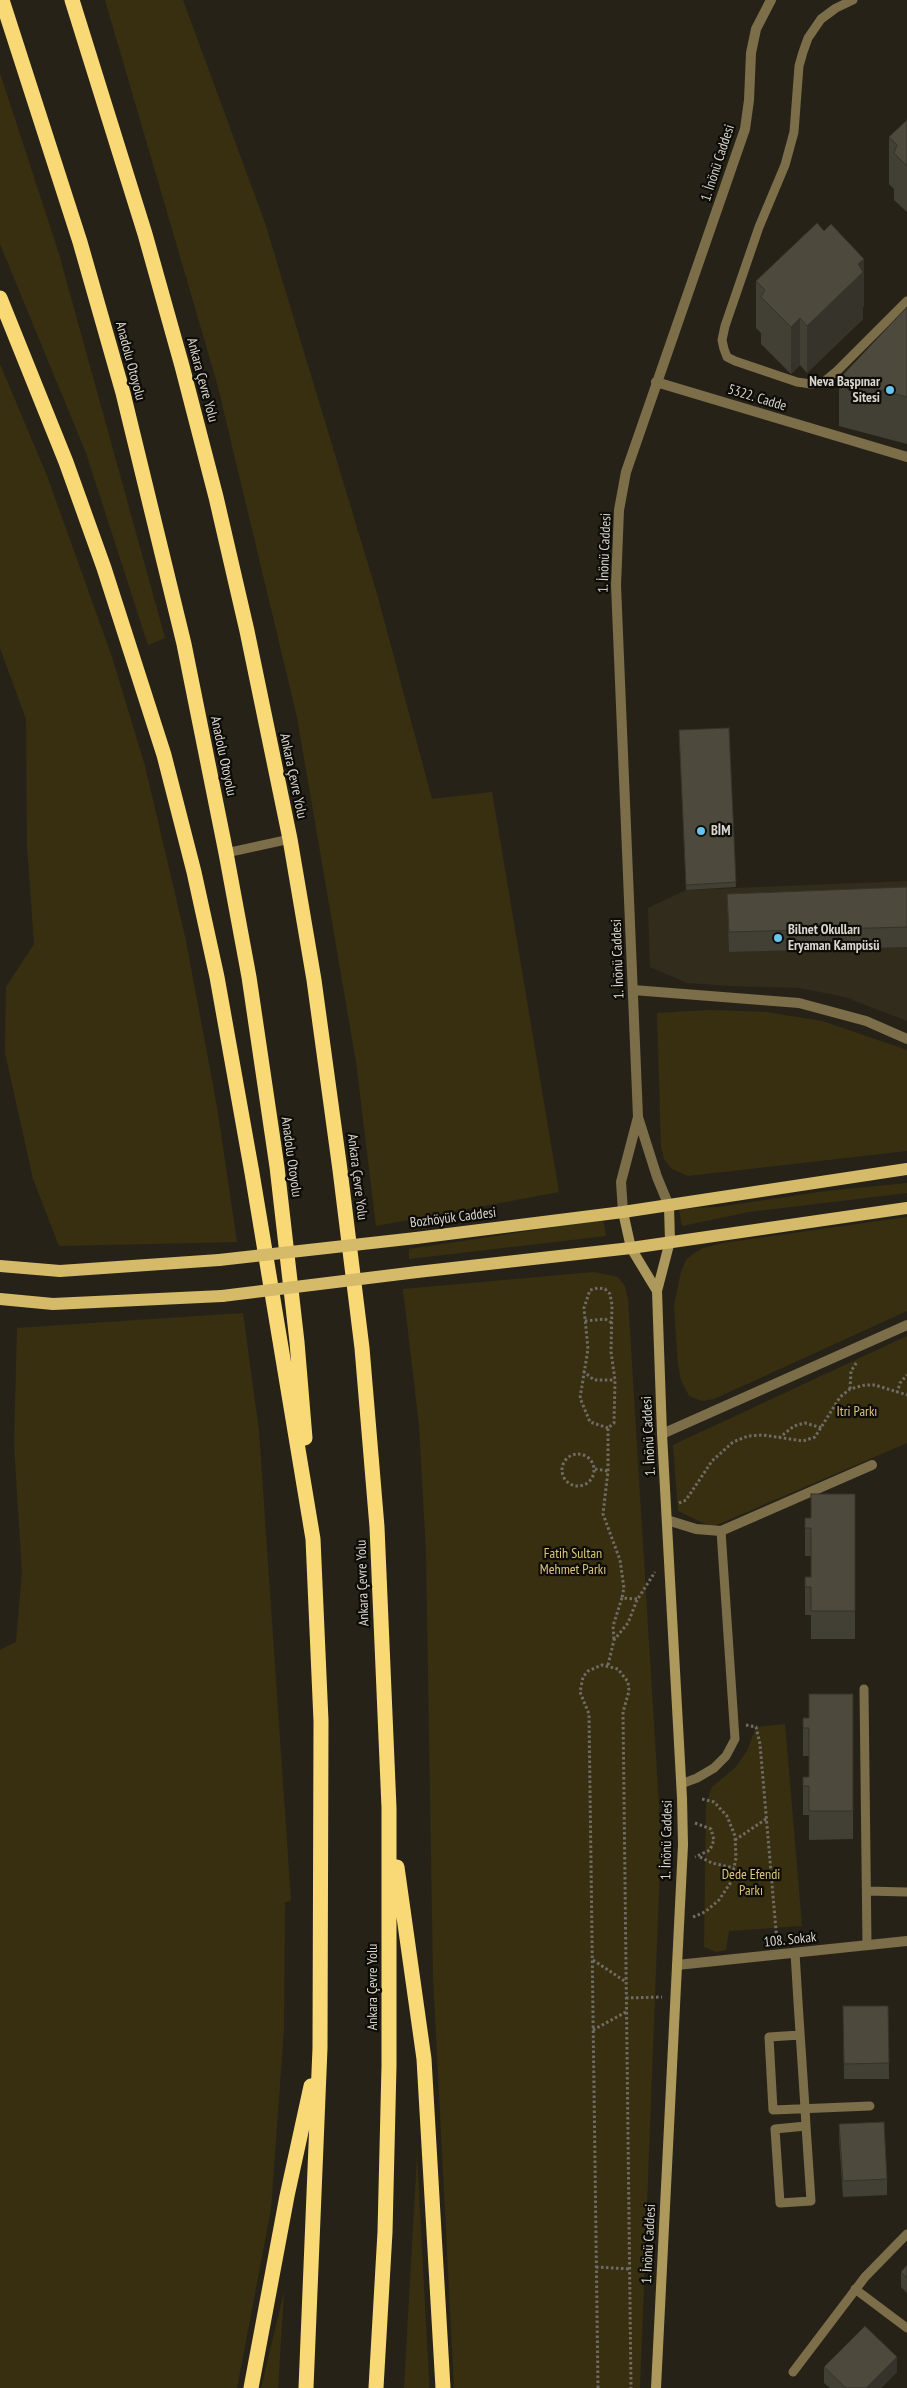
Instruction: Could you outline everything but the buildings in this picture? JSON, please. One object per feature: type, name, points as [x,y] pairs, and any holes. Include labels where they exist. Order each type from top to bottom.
[{"type":"highway","name":"Anadolu Otoyolu","points":[[2,0],[80,242],[123,393],[184,644],[226,852],[248,977],[277,1167],[297,1342],[313,1539]]},
{"type":"highway","name":"Ankara Çevre Yolu","points":[[72,0],[144,234],[185,376],[245,622],[290,839],[316,989],[362,1348],[377,1526],[389,1808],[389,2066],[385,2232],[376,2388]]},
{"type":"highway","points":[[0,298],[66,462],[104,568],[164,755],[194,872],[217,977],[252,1173],[313,1539],[322,1721],[320,2048],[306,2388]]},
{"type":"highway","points":[[389,1808],[424,2059],[443,2388]]},
{"type":"highway","points":[[251,2388],[287,2196],[320,2048]]},
{"type":"main road","name":"Bozhöyük Caddesi","points":[[0,1266],[60,1271],[219,1260],[416,1238],[669,1206],[907,1169]]},
{"type":"main road","points":[[0,1299],[76,1304],[222,1296],[631,1248],[907,1208]]},
{"type":"street","name":"1. İnönü Caddesi","points":[[638,1117],[616,552],[619,510],[626,472],[745,129],[749,100],[751,52],[756,29],[771,0]]},
{"type":"street","name":"5322. Cadde","points":[[656,382],[907,457]]},
{"type":"street","points":[[633,990],[799,1003],[866,1022],[907,1038]]},
{"type":"street","points":[[638,1117],[657,1177],[669,1206]]},
{"type":"street","points":[[623,1212],[621,1182],[638,1117]]},
{"type":"street","name":"1. İnönü Caddesi","points":[[656,2388],[682,1859],[681,1784],[662,1434],[657,1292],[670,1241],[669,1206]]},
{"type":"street","name":"1. İnönü Caddesi","points":[[623,1212],[631,1248],[657,1292]]},
{"type":"street","points":[[662,1434],[907,1325]]},
{"type":"street","points":[[667,1520],[704,1531],[721,1531],[872,1465]]},
{"type":"street","name":"108. Sokak","points":[[677,1965],[907,1940]]},
{"type":"lane","points":[[853,0],[836,8],[821,19],[808,38],[799,66],[794,132],[785,164],[759,227],[724,326],[722,340],[724,349],[727,357],[736,361],[797,382],[817,383],[830,378],[907,301]]},
{"type":"lane","points":[[226,852],[290,839]]},
{"type":"lane","points":[[681,1784],[706,1773],[726,1756],[736,1739],[721,1531]]},
{"type":"lane","points":[[864,1689],[867,1945]]},
{"type":"lane","points":[[867,1891],[907,1892]]},
{"type":"lane","points":[[795,1953],[811,2202],[780,2203],[775,2128],[806,2126]]},
{"type":"lane","points":[[800,2036],[769,2037],[773,2110],[870,2106]]},
{"type":"lane","points":[[793,2372],[878,2262],[907,2234]]},
{"type":"lane","points":[[855,2290],[907,2328]]},
{"type":"path","points":[[598,1288],[605,1288],[610,1294],[611,1352],[615,1380],[614,1423],[608,1428],[590,1422],[585,1414],[580,1398],[588,1349],[584,1308],[590,1290],[598,1288]]},
{"type":"path","points":[[585,1321],[605,1319],[612,1323]]},
{"type":"path","points":[[850,1389],[852,1371],[867,1344]]},
{"type":"path","points":[[583,1371],[594,1380],[615,1380]]},
{"type":"path","points":[[897,1393],[900,1383],[907,1375]]},
{"type":"path","points":[[667,1508],[686,1500],[712,1461],[733,1442],[748,1436],[763,1435],[803,1441],[814,1437],[822,1428],[833,1406],[850,1389],[875,1385],[907,1395]]},
{"type":"path","points":[[780,1438],[794,1426],[805,1423],[822,1428]]},
{"type":"path","points":[[608,1428],[608,1470],[603,1514],[620,1560],[624,1588],[613,1626],[614,1640],[608,1665]]},
{"type":"path","points":[[582,1453],[591,1459],[595,1469],[592,1479],[578,1486],[568,1483],[562,1468],[566,1458],[582,1453]]},
{"type":"path","points":[[595,1469],[608,1470]]},
{"type":"path","points":[[614,1640],[628,1624],[637,1599],[648,1580],[668,1556]]},
{"type":"path","points":[[622,1598],[637,1599]]},
{"type":"path","points":[[598,2388],[589,1714],[580,1692],[580,1684],[588,1671],[594,1667],[608,1665],[618,1669],[624,1675],[629,1691],[623,1712],[631,2388]]},
{"type":"path","points":[[734,1722],[756,1727],[760,1744],[778,1955]]},
{"type":"path","points":[[679,1919],[705,1912],[719,1900],[731,1882],[734,1868],[735,1841],[726,1816],[714,1802],[702,1799]]},
{"type":"path","points":[[735,1841],[766,1819]]},
{"type":"path","points":[[682,1821],[711,1829],[714,1840],[710,1850],[700,1857],[682,1859]]},
{"type":"path","points":[[700,1857],[712,1863],[734,1868]]},
{"type":"path","points":[[592,1960],[626,1982]]},
{"type":"path","points":[[626,1998],[675,1996]]},
{"type":"path","points":[[592,2030],[626,2012]]},
{"type":"path","points":[[596,2267],[630,2269]]},
{"type":"shaded area","name":"Bilnet Okulları Eryaman Kampüsü","points":[[907,881],[907,1021],[845,997],[800,988],[687,983],[650,967],[648,908],[686,890]]},
{"type":"green space","points":[[105,0],[183,0],[265,223],[377,594],[432,799],[492,792],[559,1192],[376,1226],[356,1062],[297,717],[217,383]]},
{"type":"green space","points":[[0,73],[59,254],[165,638],[148,645],[86,453],[0,244]]},
{"type":"green space","points":[[0,364],[47,476],[112,657],[145,766],[186,941],[217,1107],[237,1242],[59,1246],[33,1179],[5,1053],[6,987],[34,944],[27,845],[26,719],[0,648]]},
{"type":"green space","points":[[710,1010],[766,1012],[822,1021],[907,1050],[907,1151],[688,1176],[672,1169],[664,1159],[661,1146],[657,1013]]},
{"type":"green space","points":[[907,1183],[907,1193],[749,1212],[682,1226],[679,1209],[718,1207],[826,1191]]},
{"type":"green space","points":[[907,1217],[907,1311],[714,1399],[702,1401],[689,1396],[681,1380],[678,1365],[674,1305],[681,1272],[686,1260],[693,1254],[703,1248],[723,1243]]},
{"type":"green space","points":[[603,1220],[606,1236],[409,1259],[409,1249]]},
{"type":"green space","name":"Fatih Sultan Mehmet Parkı","points":[[594,1272],[618,1277],[625,1286],[628,1299],[661,1839],[640,2388],[454,2388],[433,1976],[426,1552],[419,1425],[403,1289]]},
{"type":"green space","points":[[243,1313],[259,1431],[291,1901],[285,1902],[284,2029],[271,2209],[237,2388],[0,2388],[0,1650],[16,1642],[22,1572],[14,1444],[17,1328]]},
{"type":"green space","name":"Itri Parkı","points":[[907,1336],[907,1443],[712,1527],[678,1511],[673,1445]]},
{"type":"green space","name":"Dede Efendi Parkı","points":[[785,1724],[802,1926],[729,1931],[726,1950],[716,1952],[704,1947],[706,1804],[712,1787],[735,1768],[747,1751],[756,1727]]},
{"type":"green space","points":[[417,2156],[429,2388],[404,2388]]},
{"type":"green space","points":[[284,2292],[278,2388],[261,2388]]},
{"type":"place","name":"Neva Başpınar Sitesi","points":[[890,390]]},
{"type":"place","name":"BİM","points":[[701,831]]},
{"type":"place","name":"Bilnet Okulları Eryaman Kampüsü","points":[[778,938]]}]
